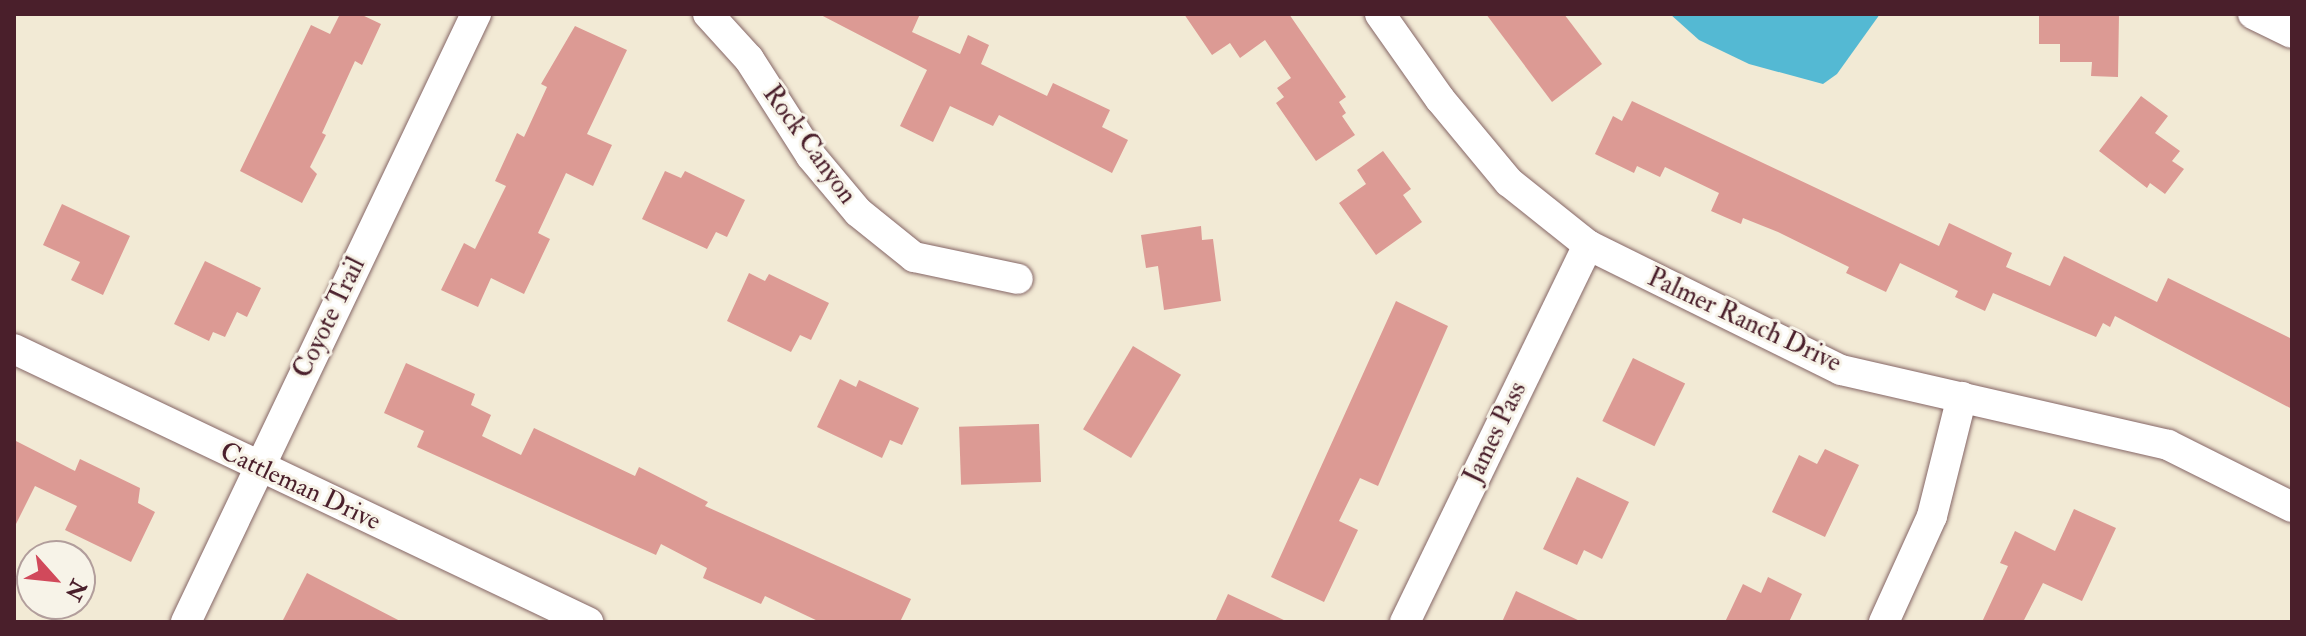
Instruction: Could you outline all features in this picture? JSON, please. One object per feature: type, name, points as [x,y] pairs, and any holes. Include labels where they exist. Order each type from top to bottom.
[{"type":"street","name":"Coyote Trail","points":[[186,622],[476,14]]},
{"type":"street","name":"Rock Canyon","points":[[708,14],[749,59],[811,156],[858,212],[914,257],[1018,279]]},
{"type":"street","name":"Palmer Ranch Drive","points":[[1380,14],[1440,99],[1509,182],[1588,245],[1841,370],[2168,445],[2292,507]]},
{"type":"street","points":[[2253,14],[2292,33]]},
{"type":"street","name":"James Pass","points":[[1405,622],[1588,245]]},
{"type":"street","name":"Cattleman Drive","points":[[14,349],[588,622]]},
{"type":"street","points":[[1884,622],[1932,516],[1962,397]]},
{"type":"water","points":[[1670,14],[1880,14],[1837,74],[1823,84],[1749,64],[1699,40]]},
{"type":"building","points":[[340,14],[360,14],[381,24],[362,65],[355,61],[322,133],[326,135],[310,167],[317,174],[302,203],[240,171],[311,25],[330,34]]},
{"type":"building","points":[[819,14],[920,14],[912,32],[960,54],[968,35],[989,45],[981,64],[1047,96],[1053,83],[1110,110],[1102,127],[1128,140],[1112,173],[999,115],[993,126],[950,106],[933,142],[900,126],[927,70]]},
{"type":"building","points":[[1184,14],[1289,14],[1346,97],[1339,102],[1346,113],[1342,116],[1355,135],[1316,161],[1276,103],[1284,97],[1277,88],[1291,78],[1265,40],[1240,58],[1230,43],[1212,55]]},
{"type":"building","points":[[1486,14],[1564,14],[1602,64],[1552,102]]},
{"type":"building","points":[[2039,14],[2119,14],[2118,77],[2091,76],[2092,62],[2060,62],[2060,44],[2039,44]]},
{"type":"building","points":[[575,26],[627,50],[587,134],[612,145],[593,186],[566,173],[538,233],[550,239],[524,294],[491,278],[478,307],[441,290],[464,243],[475,249],[506,186],[495,181],[517,133],[524,137],[547,87],[541,84]]},
{"type":"building","points":[[2141,96],[2168,116],[2155,133],[2180,151],[2172,161],[2184,169],[2165,194],[2150,183],[2147,188],[2099,151]]},
{"type":"building","points":[[1632,101],[1939,246],[1949,223],[2012,253],[2006,267],[2050,286],[2064,256],[2157,302],[2168,278],[2292,339],[2292,409],[2115,316],[2110,327],[2103,323],[2096,337],[1993,293],[1985,311],[1955,297],[1958,291],[1900,263],[1886,292],[1846,273],[1849,267],[1778,232],[1743,218],[1741,224],[1711,211],[1719,193],[1665,167],[1660,177],[1637,166],[1634,173],[1595,154],[1613,116],[1622,121]]},
{"type":"building","points":[[1383,151],[1411,189],[1403,195],[1422,222],[1376,255],[1339,203],[1366,184],[1357,170]]},
{"type":"building","points":[[665,171],[681,178],[685,171],[745,200],[727,237],[716,232],[707,249],[642,219]]},
{"type":"building","points":[[62,204],[130,236],[103,295],[71,280],[80,262],[43,245]]},
{"type":"building","points":[[1201,226],[1202,240],[1213,239],[1221,301],[1164,310],[1158,266],[1146,268],[1141,235]]},
{"type":"building","points":[[205,261],[261,288],[247,317],[237,312],[225,337],[213,332],[209,341],[174,324]]},
{"type":"building","points":[[749,273],[765,281],[769,274],[829,303],[811,340],[800,335],[791,352],[727,321]]},
{"type":"building","points":[[1396,301],[1448,326],[1378,486],[1360,478],[1339,521],[1358,530],[1324,602],[1271,577]]},
{"type":"building","points":[[1133,346],[1181,375],[1131,458],[1083,429]]},
{"type":"building","points":[[1633,358],[1685,383],[1654,446],[1602,421]]},
{"type":"building","points":[[406,363],[475,394],[471,405],[491,415],[482,436],[521,455],[534,428],[635,476],[639,467],[708,502],[705,506],[911,599],[900,622],[820,622],[765,596],[761,604],[703,578],[707,568],[661,544],[656,555],[417,447],[424,431],[384,413]]},
{"type":"building","points":[[840,379],[856,387],[859,380],[919,408],[902,445],[890,440],[882,458],[817,427]]},
{"type":"building","points":[[1039,424],[1041,482],[961,485],[959,427]]},
{"type":"building","points":[[14,440],[75,471],[80,459],[140,488],[138,503],[155,512],[131,562],[96,545],[96,540],[86,540],[65,530],[77,506],[35,486],[14,528]]},
{"type":"building","points":[[1825,449],[1859,465],[1825,537],[1772,512],[1799,455],[1817,464]]},
{"type":"building","points":[[1577,477],[1629,502],[1602,559],[1584,550],[1577,565],[1543,549]]},
{"type":"building","points":[[2074,509],[2116,528],[2082,601],[2043,583],[2023,622],[1982,622],[2008,566],[2000,563],[2015,531],[2055,551]]},
{"type":"building","points":[[307,573],[402,622],[282,622]]},
{"type":"building","points":[[1768,577],[1802,594],[1789,622],[1725,622],[1743,584],[1761,593]]},
{"type":"building","points":[[1516,591],[1582,622],[1502,622]]},
{"type":"building","points":[[1228,594],[1288,622],[1215,622]]}]
